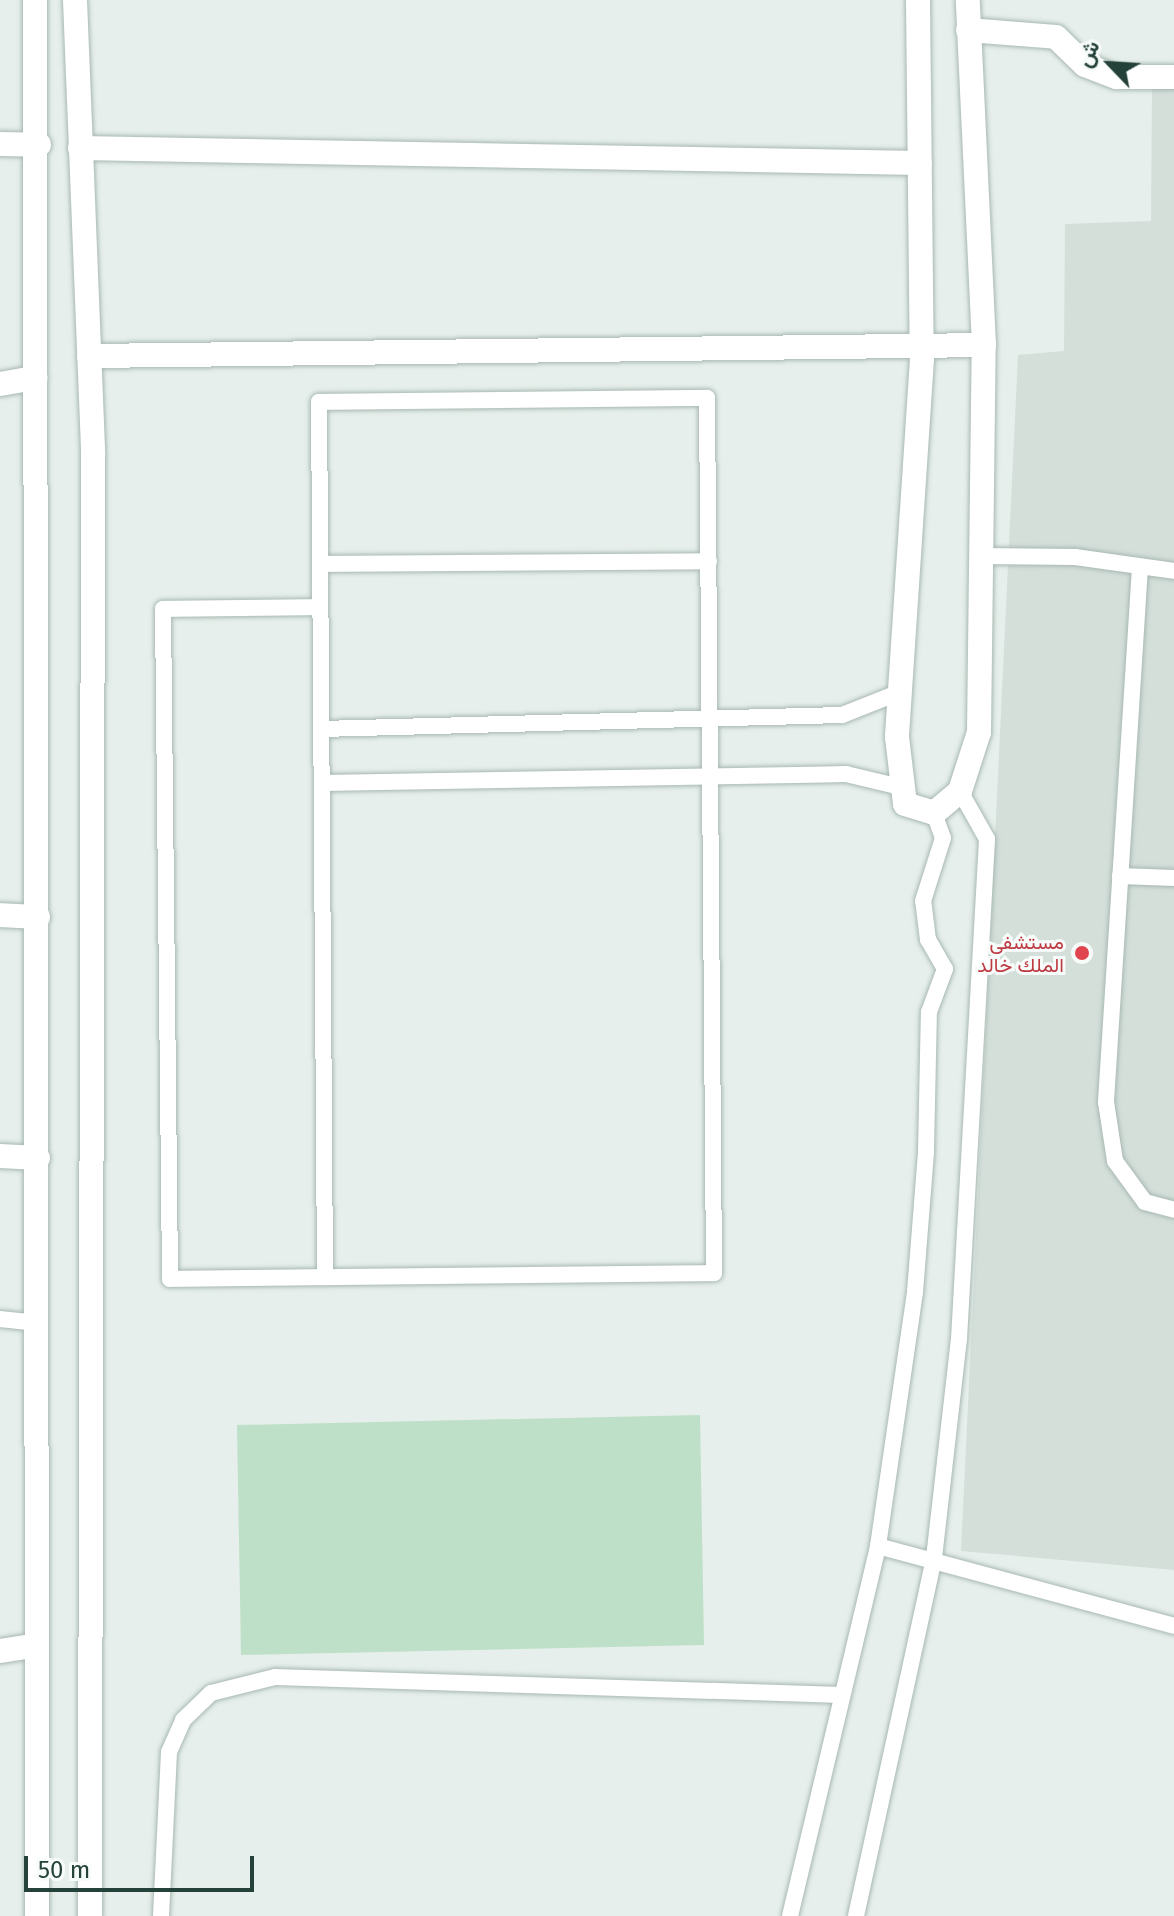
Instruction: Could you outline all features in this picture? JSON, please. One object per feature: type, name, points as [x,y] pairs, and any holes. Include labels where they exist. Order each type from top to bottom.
[{"type":"street","points":[[35,0],[39,145],[35,378],[37,1916]]},
{"type":"street","points":[[75,0],[89,356],[90,1916]]},
{"type":"street","points":[[918,0],[922,348],[900,692],[900,787],[905,804],[934,813],[960,791],[979,732],[984,345],[968,0]]},
{"type":"street","points":[[968,30],[1056,37],[1085,65],[1117,77],[1174,77]]},
{"type":"street","points":[[0,144],[39,145]]},
{"type":"street","points":[[80,148],[920,163]]},
{"type":"street","points":[[89,356],[984,345]]},
{"type":"street","points":[[0,384],[35,378]]},
{"type":"street","points":[[0,915],[38,917]]},
{"type":"street","points":[[0,1156],[38,1158]]},
{"type":"street","points":[[0,1651],[37,1645]]},
{"type":"lane","points":[[320,607],[163,609],[170,1279],[714,1273],[707,398],[319,402],[325,1277]]},
{"type":"lane","points":[[981,556],[1075,557],[1174,571]]},
{"type":"lane","points":[[320,564],[709,561]]},
{"type":"lane","points":[[1140,567],[1106,1102],[1115,1161],[1145,1202],[1174,1210]]},
{"type":"lane","points":[[321,729],[842,715],[900,692]]},
{"type":"lane","points":[[322,783],[846,774],[900,787]]},
{"type":"lane","points":[[856,1916],[934,1558],[959,1339],[987,839],[960,791]]},
{"type":"lane","points":[[790,1916],[878,1546],[915,1292],[926,1151],[929,1012],[945,969],[928,940],[923,901],[943,838],[934,813]]},
{"type":"lane","points":[[1120,876],[1174,878]]},
{"type":"lane","points":[[0,1319],[38,1323]]},
{"type":"lane","points":[[878,1546],[934,1558],[1174,1626]]},
{"type":"lane","points":[[161,1916],[169,1752],[183,1720],[211,1693],[275,1677],[842,1695]]},
{"type":"shaded area","name":"مستشفى الملك خالد","points":[[1152,88],[1174,89],[1174,1570],[961,1551],[1018,355],[1064,351],[1065,224],[1151,221]]},
{"type":"green space","points":[[700,1415],[704,1645],[241,1655],[237,1425]]},
{"type":"place","name":"مستشفى الملك خالد","points":[[1082,953]]}]
